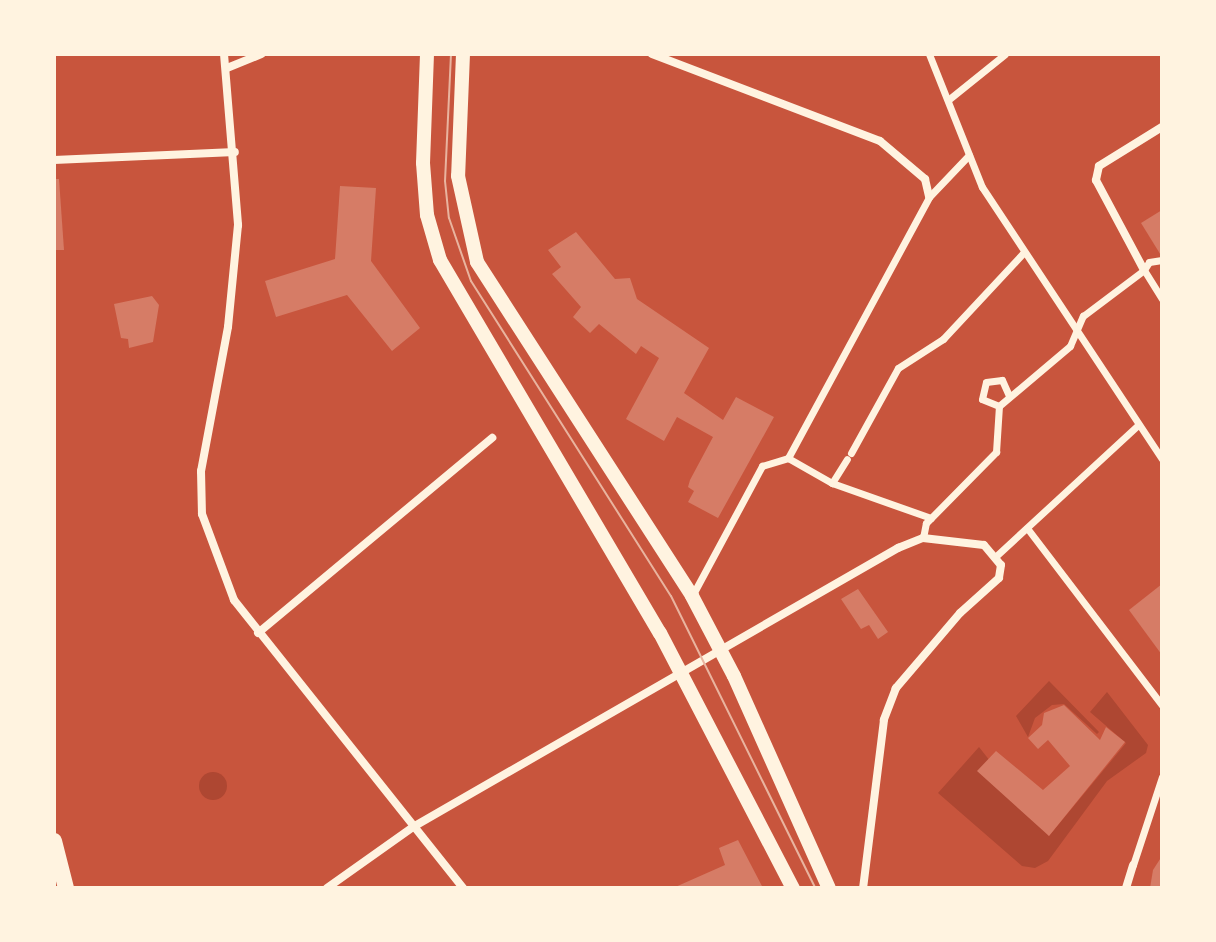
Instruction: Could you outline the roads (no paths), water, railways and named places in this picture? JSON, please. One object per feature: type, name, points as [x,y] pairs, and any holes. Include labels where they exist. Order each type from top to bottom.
[{"type":"main road","points":[[54,841],[66,888]]},
{"type":"street","points":[[224,54],[235,152],[238,225],[228,327],[201,471],[202,514],[224,582],[258,633],[463,888]]},
{"type":"street","points":[[227,68],[261,54]]},
{"type":"street","points":[[427,54],[423,163],[427,215],[440,260],[681,672],[793,888]]},
{"type":"street","points":[[463,54],[458,176],[477,262],[692,596],[720,648],[829,888]]},
{"type":"street","points":[[652,54],[880,141],[925,179],[929,197]]},
{"type":"street","points":[[929,54],[982,187],[1138,425],[1158,446],[1162,459]]},
{"type":"street","points":[[948,100],[1005,54]]},
{"type":"street","points":[[1162,127],[1099,166],[1096,180],[1162,299]]},
{"type":"street","points":[[54,160],[235,152]]},
{"type":"street","points":[[692,596],[762,466],[788,458],[929,197],[969,155]]},
{"type":"street","points":[[832,483],[898,368],[943,339],[1024,252]]},
{"type":"street","points":[[923,538],[931,518],[996,452],[999,406],[1009,396],[1017,395],[1078,333],[1083,316],[1144,270],[1149,262],[1162,260]]},
{"type":"street","points":[[999,406],[982,399],[986,382],[1002,380],[1009,396]]},
{"type":"street","points":[[995,557],[1138,425]]},
{"type":"street","points":[[258,633],[492,438]]},
{"type":"street","points":[[788,458],[832,483],[931,518]]},
{"type":"street","points":[[1027,528],[1162,705]]},
{"type":"street","points":[[327,888],[413,827],[720,648],[923,538],[984,545],[1001,565],[999,578],[960,613],[896,688],[884,720],[863,888]]},
{"type":"street","points":[[1126,888],[1162,777]]},
{"type":"tram line","points":[[451,54],[445,181],[449,218],[471,281],[671,596],[815,888]]}]
